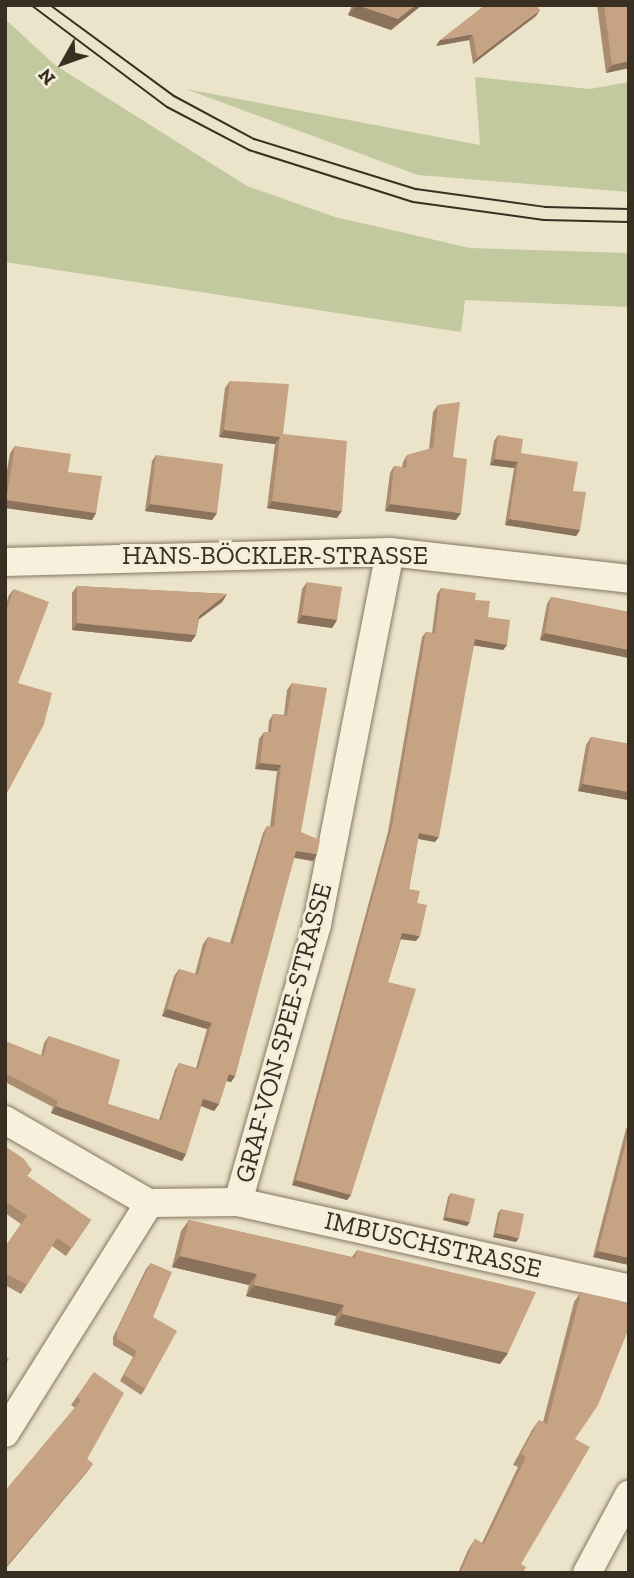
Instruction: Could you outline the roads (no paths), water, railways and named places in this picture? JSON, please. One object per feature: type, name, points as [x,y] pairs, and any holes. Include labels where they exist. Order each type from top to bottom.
[{"type":"street","name":"HANS-BÖCKLER-STRASSE","points":[[5,562],[390,552],[629,579]]},
{"type":"street","name":"GRAF-VON-SPEE-STRASSE","points":[[149,1203],[238,1202],[317,924],[390,552]]},
{"type":"street","points":[[5,1120],[149,1203],[5,1433]]},
{"type":"street","name":"IMBUSCHSTRASSE","points":[[238,1202],[629,1289]]},
{"type":"street","points":[[587,1573],[629,1495]]},
{"type":"tram line","points":[[31,5],[167,107],[249,150],[413,202],[544,220],[629,222]]},
{"type":"tram line","points":[[50,5],[174,96],[254,139],[416,189],[545,207],[629,209]]}]
